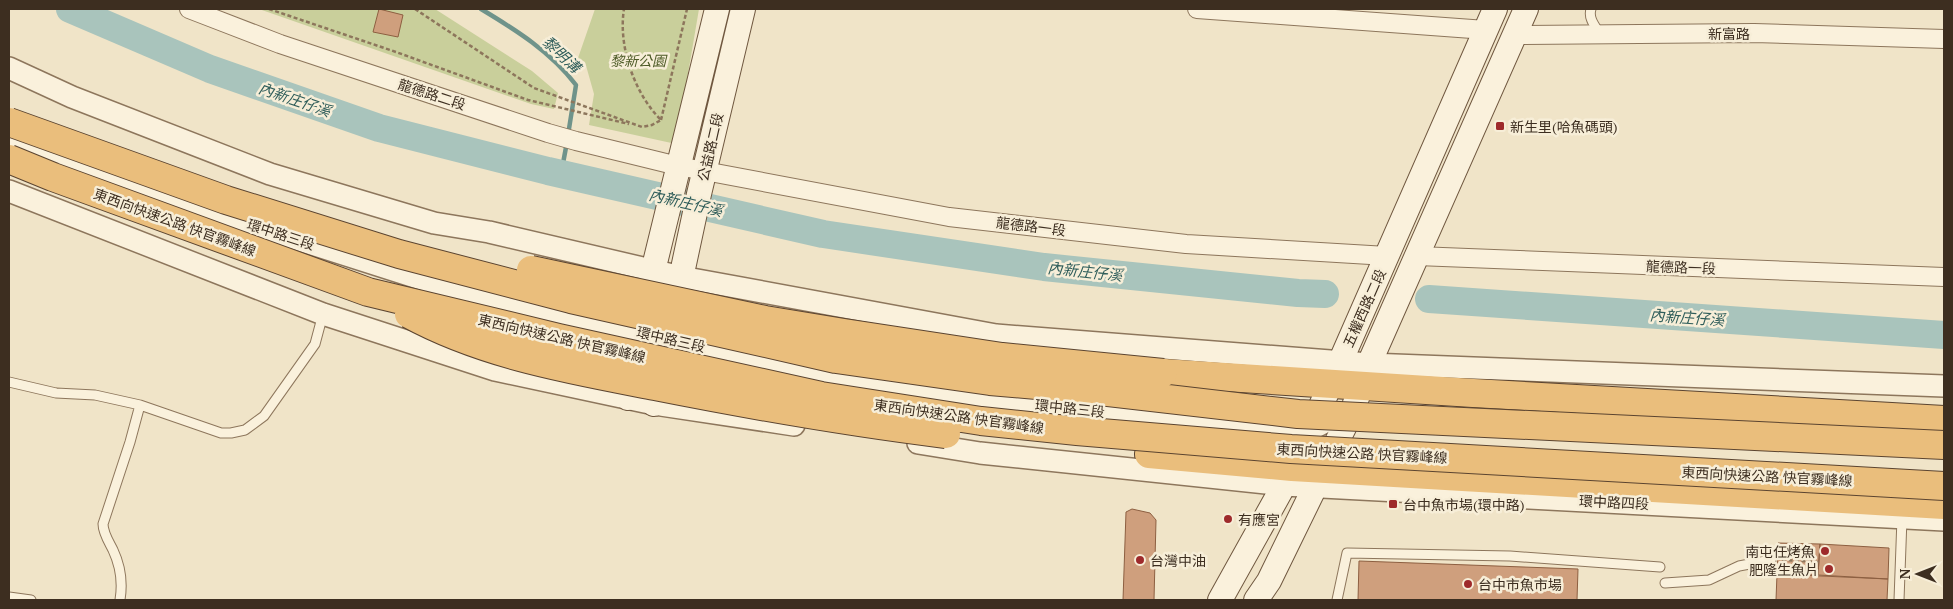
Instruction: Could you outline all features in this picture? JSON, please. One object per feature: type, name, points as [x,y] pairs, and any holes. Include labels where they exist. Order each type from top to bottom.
[{"type":"highway","points":[[9,122],[226,200],[399,254],[571,299],[836,359],[990,381],[1082,389],[1298,414],[1944,445]]},
{"type":"highway","name":"東西向快速公路 快官霧峰線","points":[[9,159],[368,292],[559,338],[821,396],[981,421],[1291,449],[1944,486]]},
{"type":"highway","points":[[399,254],[464,254],[785,324],[1002,358],[1164,373],[1336,373],[1361,386],[1944,420]]},
{"type":"highway","points":[[368,292],[419,320],[466,340],[558,367],[752,405],[900,428],[980,438],[1149,454],[1288,476],[1320,478],[1469,477],[1944,505]]},
{"type":"main road","name":"公益路二段","points":[[628,398],[655,263],[717,9]]},
{"type":"main road","name":"公益路二段","points":[[654,404],[701,182],[743,9]]},
{"type":"main road","name":"五權西路二段","points":[[1220,600],[1309,435],[1495,9]]},
{"type":"main road","name":"五權西路二段","points":[[1256,600],[1268,590],[1320,478],[1526,9]]},
{"type":"street","name":"龍德路二段","points":[[189,9],[280,44],[548,133],[678,166]]},
{"type":"street","points":[[1198,9],[1486,30]]},
{"type":"street","name":"新富路","points":[[1514,35],[1754,33],[1944,39]]},
{"type":"street","points":[[9,68],[72,97],[270,174],[434,223],[683,268],[996,335],[1336,373]]},
{"type":"street","name":"環中路三段","points":[[9,138],[218,214],[459,291],[639,338]]},
{"type":"street","name":"環中路三段","points":[[9,148],[215,225],[456,299],[666,344],[831,385],[984,410],[1309,435],[1336,442]]},
{"type":"street","name":"龍德路一段","points":[[678,166],[701,182],[949,217],[1186,244],[1387,256]]},
{"type":"street","points":[[9,191],[323,314],[495,370],[654,404],[980,453],[1288,476]]},
{"type":"street","name":"龍德路一段","points":[[1417,256],[1944,277]]},
{"type":"street","points":[[1309,435],[1361,386],[1944,386]]},
{"type":"street","points":[[1361,386],[1944,436]]},
{"type":"street","points":[[1336,442],[1613,454],[1944,473]]},
{"type":"street","name":"環中路四段","points":[[1320,478],[1944,520]]},
{"type":"lane","points":[[1591,9],[1592,22],[1600,34]]},
{"type":"lane","points":[[9,382],[56,392],[95,395],[140,405],[221,433],[245,430],[264,416],[316,344],[323,314]]},
{"type":"lane","points":[[120,600],[121,572],[103,529],[103,524],[140,405]]},
{"type":"lane","points":[[1899,600],[1902,518]]},
{"type":"lane","points":[[1337,600],[1347,553],[1510,556],[1660,567]]},
{"type":"lane","points":[[1665,583],[1709,580],[1739,566],[1771,560]]},
{"type":"lane","points":[[9,597],[31,600]]},
{"type":"path","points":[[269,9],[396,52],[528,100],[642,127],[652,126],[661,120],[687,9]]},
{"type":"path","points":[[415,9],[534,88],[642,127]]},
{"type":"path","points":[[624,9],[623,37],[628,59],[648,107],[661,120]]},
{"type":"path","points":[[1771,560],[1818,562]]},
{"type":"green space","points":[[259,9],[435,9],[532,71],[558,93],[554,109],[531,104]]},
{"type":"green space","name":"黎新公園","points":[[595,9],[699,9],[676,144],[589,125],[594,94],[585,62],[578,58]]},
{"type":"building","points":[[379,9],[403,15],[398,37],[373,32]]},
{"type":"building","name":"台灣中油","points":[[1132,509],[1150,513],[1156,520],[1154,600],[1123,600],[1126,512]]},
{"type":"building","points":[[1778,543],[1820,544],[1818,575],[1777,574]]},
{"type":"building","points":[[1820,544],[1889,548],[1888,579],[1818,575]]},
{"type":"building","name":"台中市魚市場","points":[[1359,561],[1578,569],[1577,600],[1358,600]]},
{"type":"building","points":[[1777,574],[1888,579],[1887,600],[1776,600]]},
{"type":"waterway","name":"內新庄仔溪","points":[[70,9],[210,69],[379,128],[548,171],[823,234],[1044,267],[1298,293],[1325,294]]},
{"type":"waterway","name":"黎明溝","points":[[481,9],[544,52],[556,62],[576,85],[568,135]]},
{"type":"waterway","name":"黎明溝","points":[[561,174],[567,142]]},
{"type":"waterway","name":"內新庄仔溪","points":[[1429,299],[1944,335]]},
{"type":"place","name":"新生里(哈魚碼頭)","points":[[1500,126]]},
{"type":"place","name":"台中魚市場(環中路)","points":[[1393,504]]},
{"type":"place","name":"有應宮","points":[[1228,519]]},
{"type":"place","name":"南屯任烤魚","points":[[1825,551]]},
{"type":"place","name":"台灣中油","points":[[1140,560]]},
{"type":"place","name":"肥隆生魚片","points":[[1829,569]]},
{"type":"place","name":"台中市魚市場","points":[[1468,584]]}]
